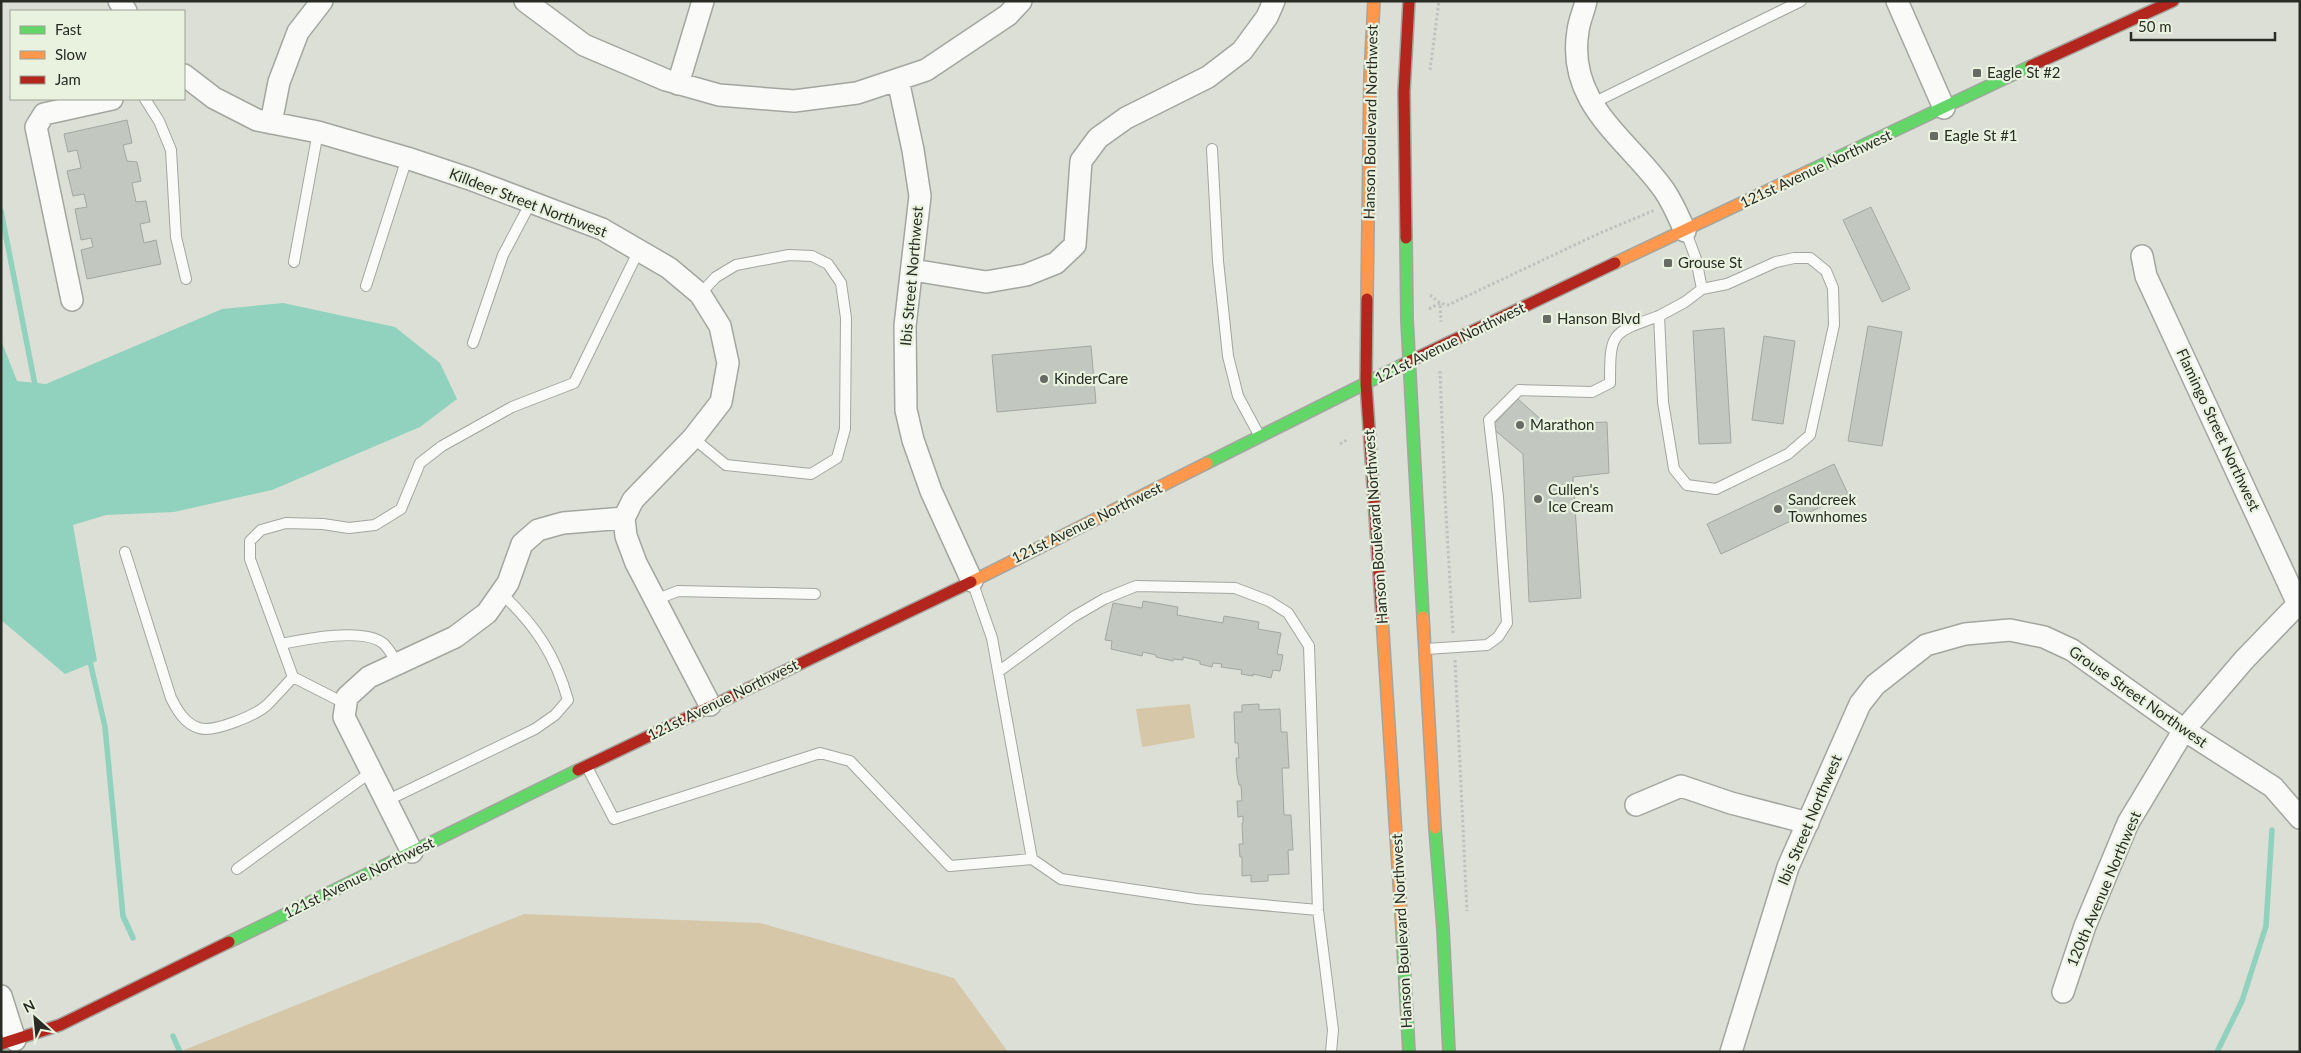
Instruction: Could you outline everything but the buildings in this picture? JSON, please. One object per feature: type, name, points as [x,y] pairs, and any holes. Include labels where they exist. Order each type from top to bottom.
[{"type":"street","points":[[271,123],[280,82],[298,32],[322,1]]},
{"type":"street","points":[[525,1],[584,44],[666,80],[719,95],[794,101],[858,93],[926,70],[1008,15],[1021,1]]},
{"type":"street","points":[[678,84],[703,1]]},
{"type":"street","points":[[913,270],[986,282],[1026,275],[1056,263],[1075,245],[1081,161],[1098,138],[1126,118],[1208,77],[1242,51],[1267,16],[1274,1]]},
{"type":"street","name":"Hanson Boulevard Northwest","points":[[1374,1],[1370,76],[1366,384],[1402,921],[1408,1052]]},
{"type":"street","points":[[1409,1],[1404,92],[1409,362],[1449,1052]]},
{"type":"street","points":[[1586,1],[1578,31],[1578,57],[1581,78],[1592,104],[1606,125],[1664,190],[1685,231]]},
{"type":"street","points":[[1897,1],[1944,108]]},
{"type":"street","name":"121st Avenue Northwest","points":[[8,1042],[60,1024],[710,705],[972,580],[1409,362],[2173,1]]},
{"type":"street","name":"Killdeer Street Northwest","points":[[185,76],[214,98],[257,120],[318,132],[407,158],[470,179],[602,228],[669,268],[700,294],[720,326],[728,362],[721,402],[693,438],[633,500],[624,518]]},
{"type":"street","name":"Ibis Street Northwest","points":[[898,80],[914,150],[920,196],[913,270],[905,326],[906,410],[913,440],[931,491],[972,580]]},
{"type":"street","points":[[72,300],[36,127],[44,114],[107,100]]},
{"type":"street","name":"Flamingo Street Northwest","points":[[2142,256],[2146,276],[2299,603]]},
{"type":"street","points":[[412,852],[344,717],[347,697],[369,677],[455,637],[487,613],[508,582],[522,544],[538,530],[563,524],[624,518],[626,536],[636,563],[710,705]]},
{"type":"street","name":"120th Avenue Northwest","points":[[2062,992],[2085,926],[2128,823],[2184,730],[2244,660],[2299,603]]},
{"type":"street","name":"Grouse Street Northwest","points":[[1926,645],[1965,634],[2010,630],[2044,637],[2072,650],[2184,730],[2274,787],[2300,818]]},
{"type":"street","name":"Ibis Street Northwest","points":[[1732,1052],[1788,867],[1860,704],[1875,685],[1926,645]]},
{"type":"street","points":[[1636,805],[1681,786],[1731,803],[1808,823]]},
{"type":"street","points":[[1402,921],[1417,952]]},
{"type":"street","points":[[1,996],[8,1042]]},
{"type":"lane","points":[[1592,104],[1800,1]]},
{"type":"lane","points":[[146,100],[159,121],[171,150],[176,237],[186,279]]},
{"type":"lane","points":[[294,262],[318,132]]},
{"type":"lane","points":[[1212,148],[1218,260],[1228,356],[1238,396],[1260,438]]},
{"type":"lane","points":[[366,286],[407,158]]},
{"type":"lane","points":[[473,343],[503,255],[531,202]]},
{"type":"lane","points":[[1685,231],[1696,259],[1702,289]]},
{"type":"lane","points":[[346,704],[293,677],[250,559],[250,541],[261,530],[286,523],[323,524],[349,528],[375,526],[401,509],[420,463],[442,446],[512,407],[574,383],[639,250]]},
{"type":"lane","points":[[693,438],[726,465],[811,474],[838,458],[845,429],[846,318],[842,283],[828,264],[812,256],[789,255],[736,265],[716,277],[700,294]]},
{"type":"lane","points":[[1425,649],[1454,649],[1487,645],[1498,637],[1507,622],[1498,497],[1489,420],[1519,390],[1592,392],[1610,383],[1612,342],[1619,333],[1631,326],[1659,316],[1685,302],[1702,289],[1727,284],[1776,262],[1794,258],[1810,258],[1826,271],[1833,288],[1834,325],[1810,435],[1788,454],[1716,489],[1687,485],[1674,469],[1663,402],[1659,316]]},
{"type":"lane","points":[[125,552],[171,698],[180,715],[198,728],[208,729],[235,722],[266,706],[293,677]]},
{"type":"lane","points":[[972,580],[992,638],[1032,859]]},
{"type":"lane","points":[[998,672],[1073,617],[1104,598],[1136,586],[1235,588],[1270,601],[1288,612],[1309,646],[1318,910],[1333,1030],[1331,1052]]},
{"type":"lane","points":[[655,600],[678,591],[815,594]]},
{"type":"lane","points":[[386,801],[535,729],[555,715],[568,700],[562,678],[542,638],[525,616],[501,593]]},
{"type":"lane","points":[[281,644],[308,639],[362,635],[384,644],[398,663]]},
{"type":"lane","points":[[587,766],[614,819],[820,753],[850,761],[950,866],[1032,859],[1061,879],[1196,899],[1318,910]]},
{"type":"lane","points":[[237,869],[371,772]]},
{"type":"path","points":[[1430,74],[1439,1]]},
{"type":"path","points":[[1429,294],[1440,303],[1448,305],[1600,233],[1671,203]]},
{"type":"path","points":[[1440,386],[1467,916]]},
{"type":"shaded area","points":[[283,303],[395,327],[440,363],[457,399],[420,427],[272,490],[174,512],[106,515],[73,525],[97,661],[65,674],[1,620],[1,340],[17,381],[46,384],[222,309]]},
{"type":"shaded area","points":[[1190,704],[1195,738],[1142,747],[1136,709]]},
{"type":"shaded area","points":[[524,914],[760,923],[954,978],[1008,1052],[179,1052]]},
{"type":"waterway","points":[[1,211],[36,390]]},
{"type":"waterway","points":[[89,657],[105,727],[123,916],[133,938]]},
{"type":"waterway","points":[[2217,1052],[2242,1001],[2266,926],[2272,830]]},
{"type":"waterway","points":[[173,1036],[180,1052]]},
{"type":"traffic: fast","points":[[1809,171],[2031,66]]},
{"type":"traffic: fast","points":[[1406,238],[1407,320],[1423,617]]},
{"type":"traffic: fast","points":[[1207,463],[1404,364]]},
{"type":"traffic: fast","points":[[229,942],[578,770]]},
{"type":"traffic: fast","points":[[1435,828],[1443,929],[1449,1052]]},
{"type":"traffic: fast","points":[[1402,929],[1409,1052]]},
{"type":"traffic: slow","points":[[1367,299],[1370,76],[1374,1]]},
{"type":"traffic: slow","points":[[1615,263],[1809,171]]},
{"type":"traffic: slow","points":[[971,582],[1207,463]]},
{"type":"traffic: slow","points":[[1382,617],[1402,929]]},
{"type":"traffic: slow","points":[[1423,617],[1435,828]]},
{"type":"traffic: jam","points":[[1406,238],[1404,92],[1409,1]]},
{"type":"traffic: jam","points":[[2031,66],[2173,1]]},
{"type":"traffic: jam","points":[[1404,364],[1615,263]]},
{"type":"traffic: jam","points":[[1367,299],[1366,384],[1382,617]]},
{"type":"traffic: jam","points":[[578,770],[971,582]]},
{"type":"traffic: jam","points":[[1,1044],[60,1025],[229,942]]},
{"type":"place","name":"Eagle St #2","points":[[1977,73]]},
{"type":"place","name":"Eagle St #1","points":[[1934,136]]},
{"type":"place","name":"Grouse St","points":[[1668,263]]},
{"type":"place","name":"Hanson Blvd","points":[[1547,319]]},
{"type":"place","name":"KinderCare","points":[[1044,379]]},
{"type":"place","name":"Marathon","points":[[1520,425]]},
{"type":"place","name":"Cullen's Ice Cream","points":[[1538,499]]},
{"type":"place","name":"Sandcreek Townhomes","points":[[1778,509]]}]
